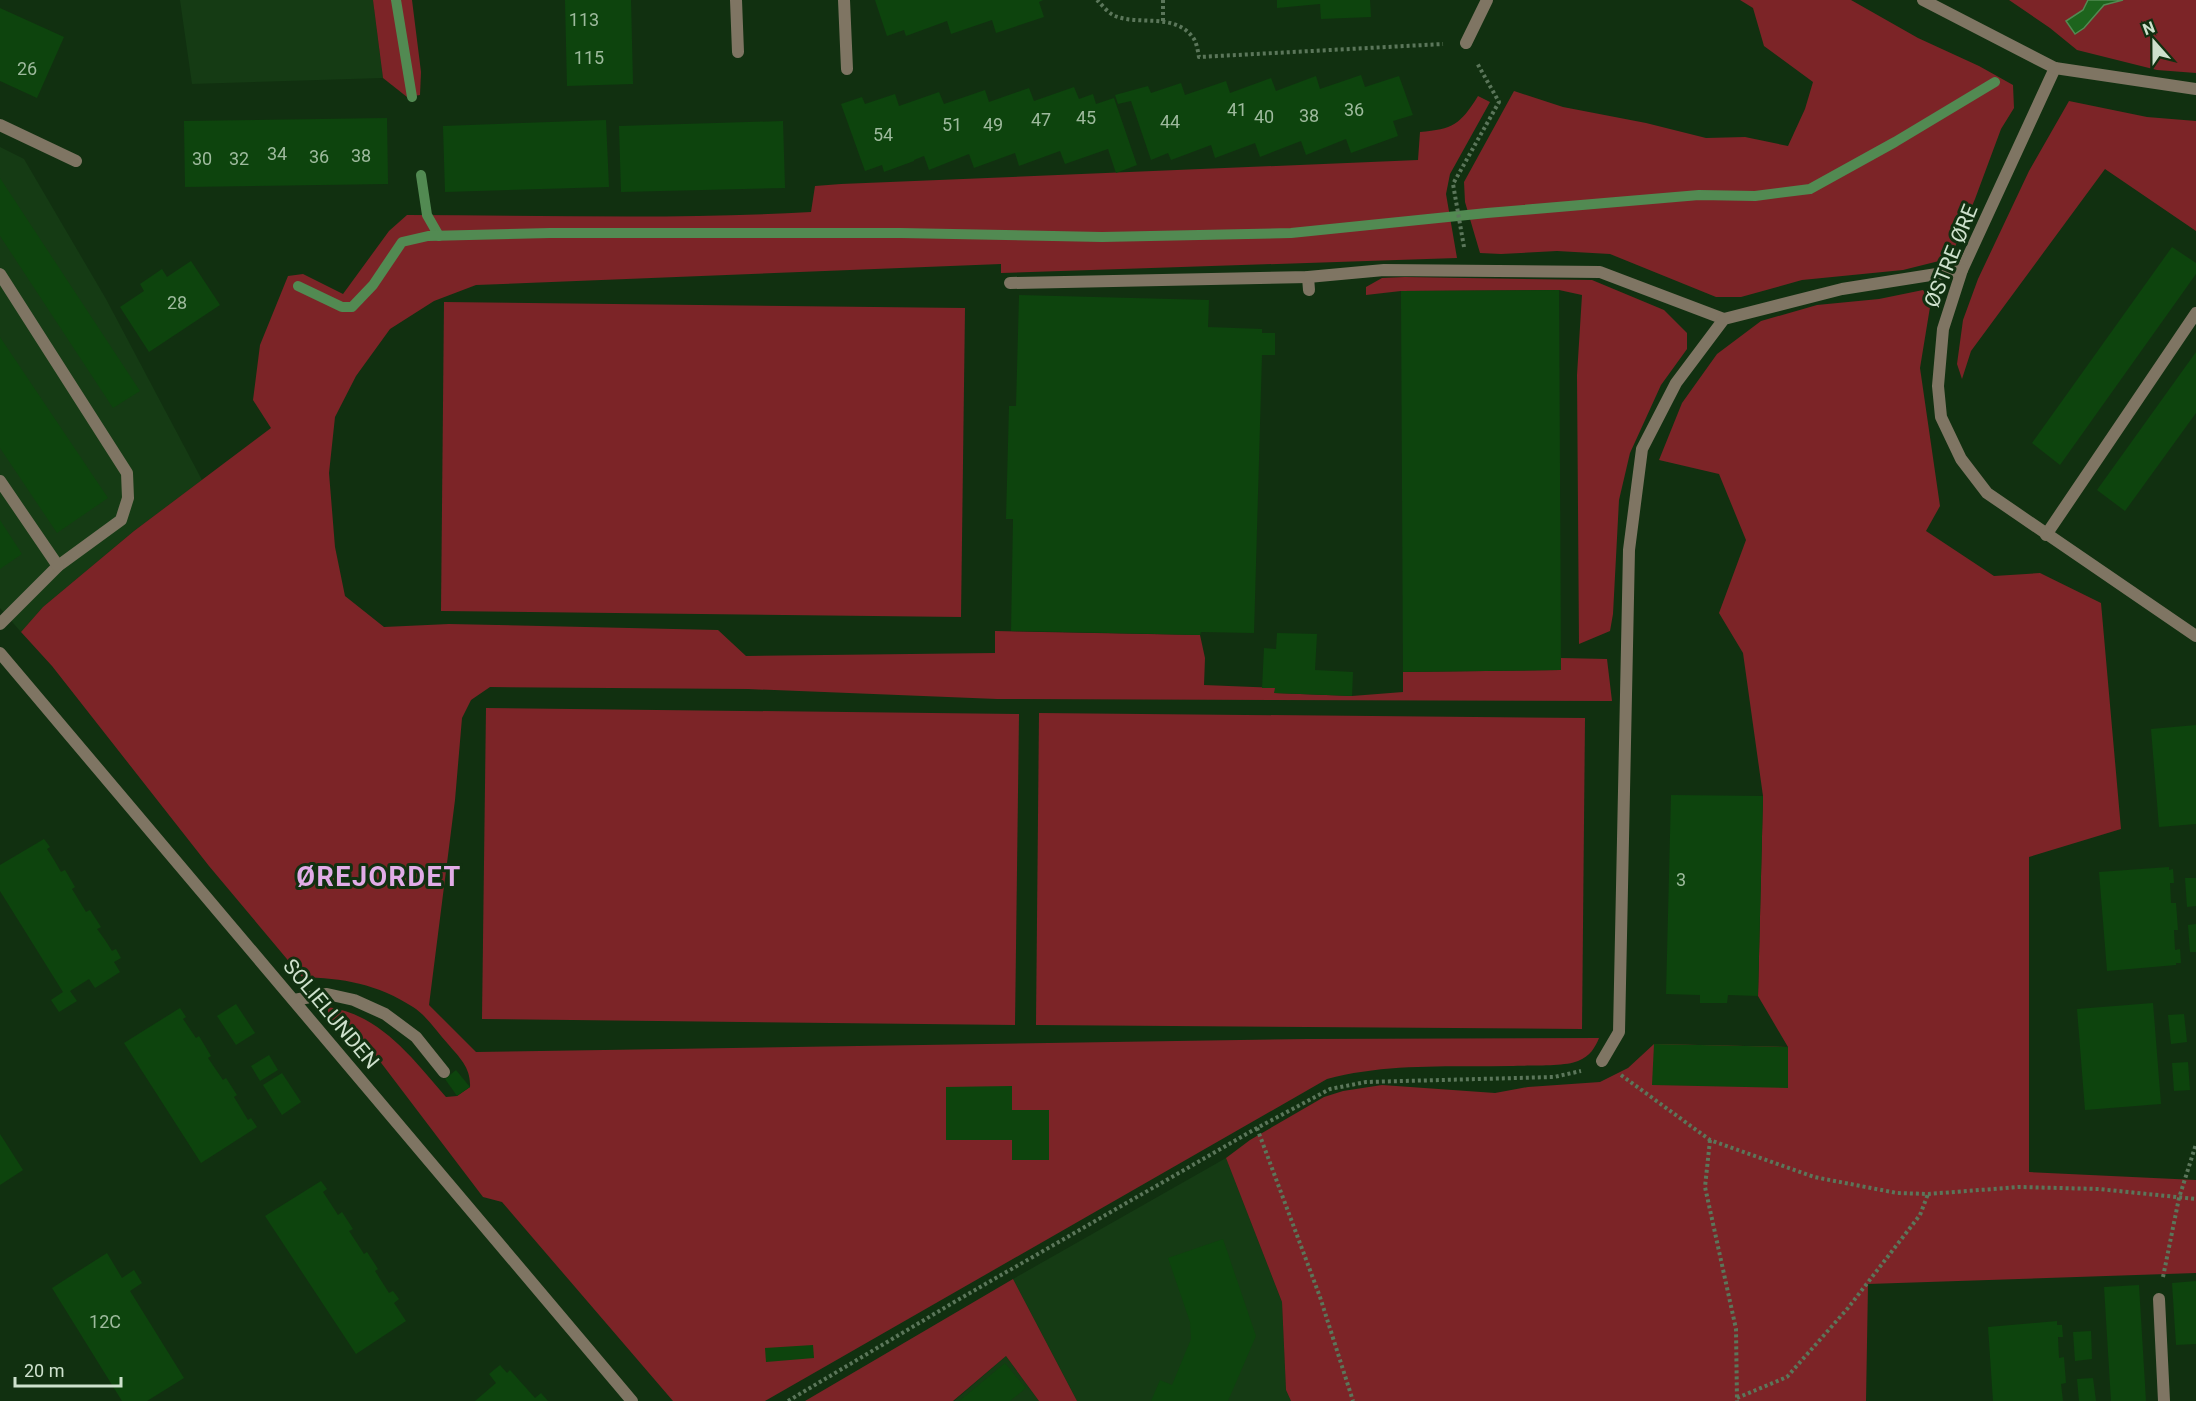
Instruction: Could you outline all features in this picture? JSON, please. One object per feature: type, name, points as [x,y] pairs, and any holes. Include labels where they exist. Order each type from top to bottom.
[{"type":"street","points":[[736,0],[738,52]]},
{"type":"street","points":[[844,0],[847,69]]},
{"type":"street","points":[[1466,43],[1487,0]]},
{"type":"street","points":[[1923,0],[2055,68],[2196,89]]},
{"type":"street","name":"ØSTRE ØRE","points":[[2055,68],[1962,270],[1943,329],[1938,386],[1941,417],[1961,459],[1987,493],[2196,636]]},
{"type":"street","points":[[0,125],[76,161]]},
{"type":"street","points":[[1010,283],[1308,277],[1384,270],[1600,272],[1724,319],[1842,289],[1962,270]]},
{"type":"street","points":[[0,274],[127,473],[128,498],[122,520],[58,566],[0,624]]},
{"type":"street","points":[[1308,277],[1309,290]]},
{"type":"street","points":[[2046,535],[2196,313]]},
{"type":"street","points":[[1602,1061],[1619,1032],[1629,550],[1642,449],[1676,383],[1724,319]]},
{"type":"street","points":[[0,481],[58,566]]},
{"type":"street","name":"SOLIELUNDEN","points":[[0,653],[632,1401]]},
{"type":"street","points":[[294,1000],[327,994],[354,1000],[385,1014],[416,1037],[444,1071]]},
{"type":"street","points":[[2159,1299],[2164,1401]]},
{"type":"path","points":[[1097,0],[1112,15],[1125,19],[1163,21],[1185,30],[1195,40],[1199,57],[1466,43],[1499,102],[1453,184],[1461,234]]},
{"type":"path","points":[[1163,21],[1164,0]]},
{"type":"path","points":[[788,1401],[956,1301],[1257,1128],[1330,1089],[1366,1082],[1554,1077],[1580,1071],[1602,1061],[1710,1140],[1814,1177],[1897,1193],[1928,1194],[2019,1187],[2099,1189],[2196,1199]]},
{"type":"path","points":[[1257,1128],[1320,1297],[1353,1401]]},
{"type":"path","points":[[1710,1140],[1705,1187],[1736,1329],[1737,1399],[1787,1377],[1848,1308],[1920,1215],[1928,1194]]},
{"type":"path","points":[[2159,1299],[2179,1198],[2196,1144]]},
{"type":"shaded area","points":[[180,0],[373,0],[383,78],[192,84]]},
{"type":"shaded area","points":[[373,0],[412,0],[421,72],[420,95],[407,97],[383,78]]},
{"type":"shaded area","points":[[1740,0],[1851,0],[1918,38],[1979,66],[2013,85],[2014,108],[2001,129],[1952,254],[1939,261],[1903,270],[1802,280],[1741,297],[1716,297],[1610,254],[1557,251],[1480,253],[1465,202],[1464,182],[1514,91],[1563,107],[1646,123],[1706,138],[1745,137],[1788,146],[1805,109],[1813,82],[1764,46],[1753,8]]},
{"type":"shaded area","points":[[2009,0],[2196,0],[2196,73],[2157,70],[2077,50]]},
{"type":"shaded area","points":[[2088,0],[2123,0],[2104,5],[2084,28],[2075,34],[2066,21],[2083,10]]},
{"type":"shaded area","points":[[1478,96],[1490,102],[1450,174],[1446,194],[1457,258],[1001,273],[1001,264],[476,285],[434,301],[390,329],[356,376],[335,417],[329,473],[335,547],[345,596],[384,627],[449,624],[718,630],[746,656],[995,653],[995,631],[1200,635],[1205,658],[1204,685],[1275,688],[1275,693],[1352,696],[1403,692],[1403,672],[1560,670],[1561,658],[1607,659],[1612,701],[997,699],[748,689],[490,687],[471,700],[462,718],[455,800],[429,1005],[476,1052],[1308,1039],[1599,1038],[1586,1057],[1572,1063],[1395,1068],[1327,1079],[765,1401],[673,1401],[502,1202],[483,1197],[363,1039],[349,1040],[328,1018],[328,1007],[364,1019],[380,1029],[408,1054],[446,1097],[457,1096],[470,1087],[469,1074],[460,1059],[431,1024],[413,1007],[387,993],[345,981],[302,977],[209,866],[52,666],[21,632],[43,607],[134,531],[271,428],[253,400],[260,345],[288,276],[303,274],[343,294],[389,231],[407,215],[659,216],[811,212],[815,186],[1418,160],[1420,132],[1455,124]]},
{"type":"shaded area","points":[[2069,101],[2147,117],[2196,121],[2196,231],[2105,169],[1971,351],[1962,379],[1957,364],[1963,320],[1978,279],[2029,171]]},
{"type":"shaded area","points":[[0,147],[24,159],[106,299],[202,480],[134,531],[43,607],[21,632],[0,608]]},
{"type":"shaded area","points":[[1382,278],[1592,280],[1664,310],[1687,333],[1687,349],[1661,385],[1630,453],[1619,500],[1613,614],[1610,631],[1579,644],[1577,375],[1582,295],[1559,290],[1401,291],[1366,295],[1366,287]]},
{"type":"shaded area","points":[[1923,290],[1931,301],[1920,368],[1940,506],[1926,531],[1994,576],[2040,573],[2101,603],[2121,829],[2029,857],[2029,1172],[2196,1180],[2196,1273],[1868,1284],[1866,1401],[1291,1401],[1286,1390],[1282,1302],[1226,1158],[1250,1140],[1324,1097],[1343,1091],[1382,1085],[1495,1093],[1528,1087],[1600,1082],[1628,1068],[1654,1044],[1788,1047],[1758,996],[1763,796],[1743,653],[1719,613],[1746,540],[1719,474],[1659,460],[1682,403],[1717,354],[1761,321],[1817,305],[1879,299]]},
{"type":"shaded area","points":[[444,302],[965,308],[961,617],[441,611]]},
{"type":"shaded area","points":[[486,708],[1019,714],[1015,1025],[482,1019]]},
{"type":"shaded area","points":[[1039,713],[1585,718],[1582,1029],[1036,1025]]},
{"type":"shaded area","points":[[1226,1158],[1282,1302],[1286,1390],[1291,1401],[1077,1401],[1013,1279]]},
{"type":"shaded area","points":[[1013,1279],[1077,1401],[1039,1401],[1006,1356],[953,1401],[805,1401]]},
{"type":"shaded area","points":[[1006,1356],[1039,1401],[954,1401]]},
{"type":"building","points":[[565,0],[631,0],[633,84],[567,86]]},
{"type":"building","points":[[875,0],[1043,0],[1039,2],[1044,17],[996,33],[992,20],[951,34],[947,21],[906,36],[904,30],[887,36]]},
{"type":"building","points":[[1277,0],[1370,0],[1371,17],[1321,19],[1320,4],[1277,8]]},
{"type":"building","points":[[0,8],[64,37],[37,98],[0,81]]},
{"type":"building","points":[[1361,75],[1365,87],[1399,76],[1413,115],[1393,121],[1398,136],[1351,153],[1346,139],[1306,155],[1301,141],[1260,157],[1255,143],[1215,158],[1211,145],[1171,160],[1168,153],[1151,160],[1131,101],[1118,104],[1115,95],[1148,86],[1151,93],[1181,83],[1185,95],[1226,81],[1230,93],[1271,78],[1276,91],[1316,76],[1320,89]]},
{"type":"building","points":[[1074,87],[1079,99],[1093,94],[1096,104],[1114,98],[1137,165],[1116,173],[1108,149],[1065,164],[1060,151],[1019,166],[1015,153],[974,168],[969,154],[929,170],[924,156],[884,172],[882,165],[865,171],[841,104],[862,97],[865,104],[895,94],[899,106],[939,92],[944,104],[985,90],[989,102],[1029,88],[1034,101]]},
{"type":"building","points":[[387,118],[388,184],[185,187],[184,121]]},
{"type":"building","points":[[606,120],[609,187],[445,192],[443,126]]},
{"type":"building","points":[[783,121],[785,188],[621,192],[619,126]]},
{"type":"building","points":[[0,178],[140,391],[113,408],[0,236]]},
{"type":"building","points":[[2172,247],[2196,263],[2196,274],[2060,465],[2032,443]]},
{"type":"building","points":[[191,261],[220,305],[149,352],[120,307],[144,291],[140,284],[162,269],[167,277]]},
{"type":"building","points":[[1559,290],[1561,670],[1403,672],[1401,291]]},
{"type":"building","points":[[1019,295],[1209,300],[1208,327],[1262,329],[1262,333],[1275,333],[1275,355],[1262,355],[1254,633],[1201,632],[1200,635],[1011,631],[1013,519],[1006,519],[1009,406],[1016,406]]},
{"type":"building","points":[[0,337],[108,498],[57,533],[0,448]]},
{"type":"building","points":[[2196,352],[2196,413],[2125,511],[2097,490]]},
{"type":"building","points":[[0,520],[22,554],[0,569]]},
{"type":"building","points":[[1277,633],[1317,634],[1315,670],[1353,672],[1352,696],[1274,693],[1275,688],[1262,688],[1264,648],[1276,649]]},
{"type":"building","points":[[2196,725],[2196,824],[2159,827],[2151,729]]},
{"type":"building","points":[[1671,795],[1763,796],[1758,996],[1728,995],[1727,1003],[1700,1003],[1700,995],[1666,994]]},
{"type":"building","points":[[44,839],[50,847],[47,849],[61,872],[65,870],[75,887],[72,889],[86,912],[90,910],[101,927],[97,929],[112,951],[116,949],[121,958],[114,962],[120,972],[95,988],[89,979],[70,991],[77,1001],[59,1012],[51,1000],[63,992],[0,891],[0,865]]},
{"type":"building","points":[[2169,867],[2169,870],[2173,869],[2174,883],[2170,883],[2171,903],[2176,903],[2178,930],[2174,930],[2175,950],[2180,949],[2181,963],[2107,971],[2099,872]]},
{"type":"building","points":[[2185,878],[2196,878],[2196,906],[2187,907]]},
{"type":"building","points":[[2196,924],[2196,952],[2190,952],[2188,925]]},
{"type":"building","points":[[2153,1003],[2161,1104],[2085,1110],[2077,1009]]},
{"type":"building","points":[[236,1004],[255,1033],[236,1045],[217,1016]]},
{"type":"building","points":[[180,1008],[186,1017],[183,1019],[196,1038],[199,1036],[211,1056],[208,1058],[223,1080],[226,1078],[237,1095],[234,1097],[248,1120],[251,1118],[257,1127],[201,1163],[124,1043]]},
{"type":"building","points":[[2184,1014],[2187,1042],[2171,1044],[2168,1015]]},
{"type":"building","points":[[1654,1044],[1788,1047],[1788,1088],[1652,1085]]},
{"type":"building","points":[[269,1055],[278,1070],[260,1081],[251,1066]]},
{"type":"building","points":[[2188,1062],[2190,1090],[2174,1091],[2172,1063]]},
{"type":"building","points":[[456,1070],[470,1087],[457,1096],[445,1079]]},
{"type":"building","points":[[282,1073],[301,1102],[282,1115],[263,1085]]},
{"type":"building","points":[[1012,1086],[1012,1110],[1049,1110],[1049,1160],[1012,1160],[1012,1140],[946,1140],[946,1087]]},
{"type":"building","points":[[0,1134],[23,1170],[0,1185]]},
{"type":"building","points":[[321,1181],[327,1189],[323,1192],[338,1215],[342,1212],[353,1229],[349,1231],[364,1254],[367,1252],[378,1269],[375,1271],[389,1293],[393,1291],[399,1299],[394,1303],[406,1321],[356,1354],[265,1216]]},
{"type":"building","points":[[1223,1239],[1256,1336],[1228,1401],[1151,1401],[1160,1380],[1172,1385],[1191,1339],[1190,1322],[1168,1258]]},
{"type":"building","points":[[107,1253],[122,1278],[134,1270],[142,1283],[130,1291],[184,1378],[147,1401],[122,1401],[52,1288]]},
{"type":"building","points":[[2196,1281],[2196,1344],[2176,1345],[2172,1283]]},
{"type":"building","points":[[2139,1285],[2146,1401],[2111,1401],[2104,1287]]},
{"type":"building","points":[[2057,1321],[2057,1325],[2062,1325],[2063,1337],[2058,1337],[2059,1358],[2064,1357],[2066,1383],[2061,1384],[2063,1401],[1993,1401],[1988,1327]]},
{"type":"building","points":[[2091,1331],[2092,1359],[2075,1361],[2073,1332]]},
{"type":"building","points":[[813,1345],[814,1358],[766,1362],[765,1348]]},
{"type":"building","points":[[1005,1363],[1026,1388],[1010,1401],[959,1401]]},
{"type":"building","points":[[500,1365],[507,1373],[510,1370],[535,1398],[541,1393],[548,1401],[475,1401],[496,1383],[489,1374]]},
{"type":"building","points":[[2093,1378],[2096,1401],[2079,1401],[2077,1379]]},
{"type":"waterway","points":[[396,0],[412,97]]},
{"type":"waterway","points":[[298,286],[342,307],[352,307],[373,285],[402,242],[428,236],[550,233],[901,233],[1102,237],[1291,233],[1699,195],[1755,196],[1810,189],[1895,142],[1995,82]]},
{"type":"waterway","points":[[421,175],[427,215],[439,236]]},
{"type":"district","name":"ØREJORDET","points":[[379,877]]}]
